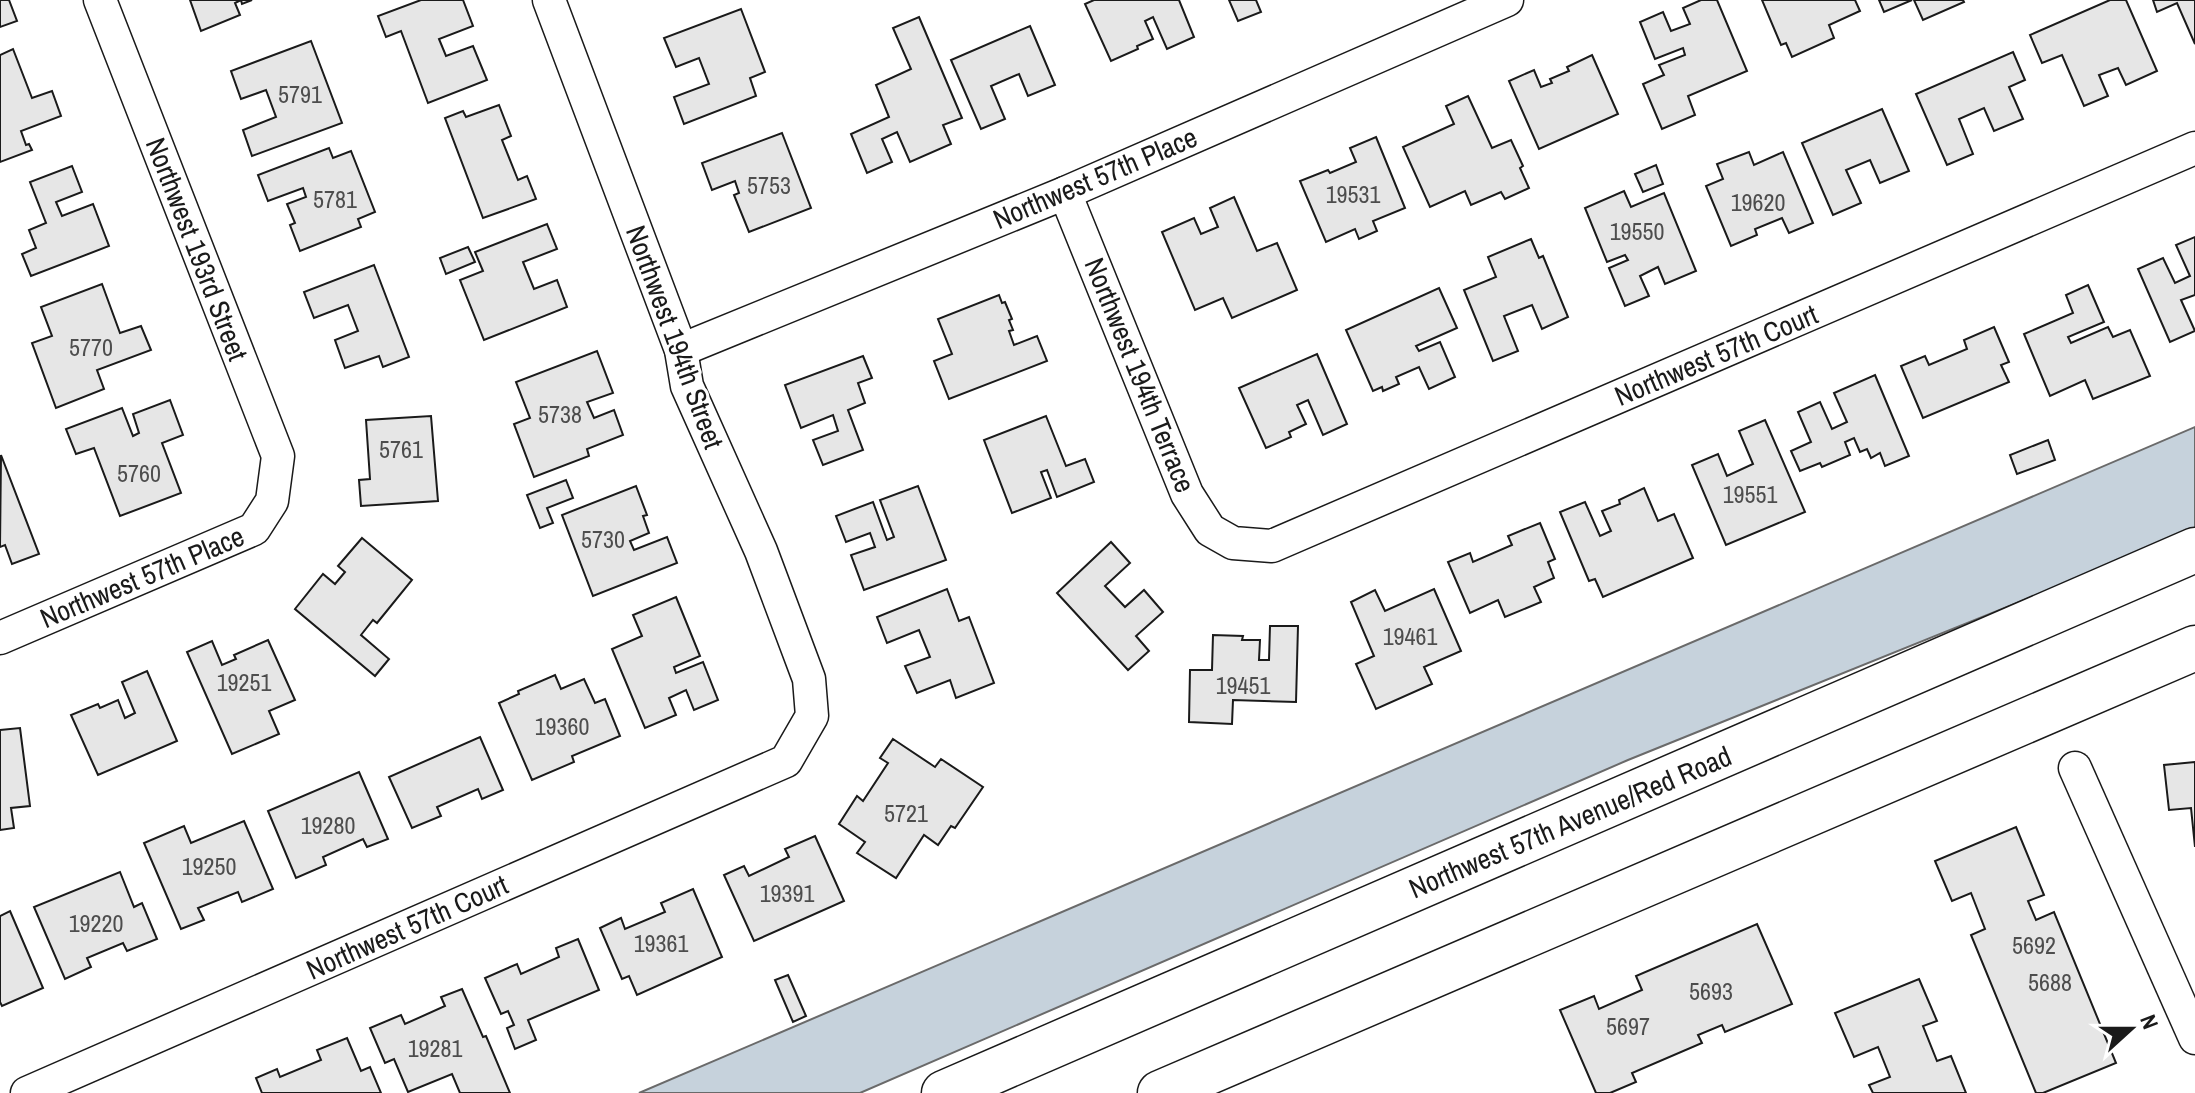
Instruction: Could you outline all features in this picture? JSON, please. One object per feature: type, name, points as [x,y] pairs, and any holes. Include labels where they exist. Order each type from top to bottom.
[{"type":"main road","name":"Northwest 57th Avenue/Red Road","points":[[944,1093],[2195,550]]},
{"type":"main road","points":[[1160,1093],[2195,648]]},
{"type":"street","name":"Northwest 193rd Street","points":[[100,0],[278,456],[272,501]]},
{"type":"street","name":"Northwest 194th Street","points":[[549,0],[681,350],[687,386],[761,551],[809,679],[812,716],[786,761]]},
{"type":"street","name":"Northwest 57th Place","points":[[681,350],[1065,193],[1507,0]]},
{"type":"street","name":"Northwest 57th Court","points":[[1233,543],[1272,546],[2195,148]]},
{"type":"street","name":"Northwest 194th Terrace","points":[[1065,193],[1187,494],[1210,530],[1233,543]]},
{"type":"street","name":"Northwest 57th Place","points":[[0,638],[254,529],[272,501]]},
{"type":"street","name":"Northwest 57th Court","points":[[27,1093],[786,761]]},
{"type":"street","points":[[2075,768],[2195,1038]]},
{"type":"shaded area","points":[[2195,427],[2195,531],[1628,760],[860,1093],[639,1093]]},
{"type":"building","points":[[0,0],[9,0],[17,21],[0,27]]},
{"type":"building","points":[[190,0],[241,0],[235,3],[240,15],[201,31]]},
{"type":"building","points":[[421,0],[463,0],[473,26],[439,39],[446,56],[473,46],[487,80],[428,103],[401,31],[386,37],[378,16]]},
{"type":"building","points":[[1094,0],[1179,0],[1194,37],[1167,49],[1153,17],[1145,21],[1153,39],[1111,61],[1085,4]]},
{"type":"building","points":[[1229,0],[1256,0],[1261,12],[1238,21]]},
{"type":"building","points":[[1701,0],[1717,0],[1747,71],[1688,96],[1695,115],[1662,129],[1643,84],[1664,75],[1659,65],[1685,55],[1683,48],[1655,59],[1640,22],[1663,12],[1671,31],[1690,24],[1683,8]]},
{"type":"building","points":[[1762,0],[1855,0],[1860,11],[1829,25],[1834,38],[1792,57],[1786,43],[1781,45]]},
{"type":"building","points":[[1879,0],[1912,0],[1884,12]]},
{"type":"building","points":[[1914,0],[1963,0],[1964,2],[1923,20]]},
{"type":"building","points":[[2110,0],[2126,0],[2157,71],[2126,85],[2118,68],[2099,75],[2108,96],[2084,106],[2062,55],[2042,63],[2030,35]]},
{"type":"building","points":[[2153,0],[2195,0],[2195,44],[2177,3],[2157,12]]},
{"type":"building","points":[[741,9],[765,72],[750,78],[756,96],[684,124],[674,97],[709,84],[699,58],[676,67],[664,38]]},
{"type":"building","points":[[919,17],[962,118],[943,125],[951,144],[910,162],[897,132],[882,139],[892,162],[867,173],[851,134],[889,117],[876,85],[911,69],[893,28]]},
{"type":"building","points":[[1030,26],[1055,85],[1028,96],[1019,74],[991,86],[1005,119],[981,129],[951,60]]},
{"type":"building","points":[[311,41],[342,123],[252,156],[243,130],[276,117],[266,90],[241,99],[231,71]]},
{"type":"building","points":[[13,49],[32,98],[52,91],[61,116],[21,131],[26,145],[29,144],[32,150],[0,162],[0,55]]},
{"type":"building","points":[[2013,52],[2025,80],[2009,87],[2023,119],[1994,131],[1984,108],[1959,119],[1973,154],[1947,165],[1916,94]]},
{"type":"building","points":[[1592,55],[1618,114],[1539,149],[1509,81],[1534,70],[1541,87],[1552,83],[1550,79],[1569,71],[1567,67]]},
{"type":"building","points":[[1468,96],[1492,148],[1511,140],[1529,188],[1505,199],[1501,192],[1471,205],[1465,191],[1430,207],[1403,147],[1454,124],[1446,106]]},
{"type":"building","points":[[499,105],[511,136],[502,140],[518,180],[527,176],[536,199],[483,218],[445,118],[463,111],[466,117]]},
{"type":"building","points":[[1882,109],[1909,171],[1880,183],[1870,160],[1846,170],[1861,203],[1833,215],[1802,143]]},
{"type":"building","points":[[782,133],[811,208],[749,232],[734,195],[739,193],[735,181],[712,190],[702,163]]},
{"type":"building","points":[[1376,137],[1405,208],[1373,221],[1377,231],[1359,239],[1355,229],[1326,242],[1300,181],[1356,162],[1350,148]]},
{"type":"building","points":[[329,148],[333,158],[351,151],[375,212],[358,219],[361,227],[300,251],[290,225],[295,223],[287,204],[306,197],[303,188],[268,201],[258,175]]},
{"type":"building","points":[[1749,152],[1754,165],[1783,152],[1813,223],[1789,233],[1782,218],[1755,229],[1757,235],[1731,246],[1706,186],[1723,179],[1717,164]]},
{"type":"building","points":[[1656,165],[1663,184],[1643,192],[1635,174]]},
{"type":"building","points":[[72,166],[82,192],[56,202],[62,216],[93,204],[109,246],[31,276],[22,254],[36,248],[29,230],[46,223],[30,182]]},
{"type":"building","points":[[1624,191],[1631,207],[1664,193],[1696,271],[1665,284],[1658,267],[1640,276],[1649,296],[1625,306],[1609,268],[1628,260],[1625,255],[1607,262],[1585,208]]},
{"type":"building","points":[[1234,197],[1257,251],[1277,243],[1297,290],[1232,318],[1223,298],[1195,310],[1162,232],[1194,218],[1201,234],[1218,227],[1210,208]]},
{"type":"building","points":[[547,224],[557,249],[523,262],[534,289],[557,280],[567,307],[484,340],[460,280],[483,271],[475,252]]},
{"type":"building","points":[[2195,237],[2195,295],[2181,300],[2195,331],[2170,342],[2138,269],[2163,258],[2175,283],[2190,276],[2176,245]]},
{"type":"building","points":[[1531,239],[1539,258],[1543,256],[1568,317],[1542,329],[1532,305],[1504,316],[1518,351],[1493,361],[1464,290],[1496,277],[1488,257]]},
{"type":"building","points":[[468,247],[475,262],[446,274],[440,258]]},
{"type":"building","points":[[374,265],[409,357],[383,367],[379,356],[345,368],[335,340],[358,331],[348,305],[314,318],[304,292]]},
{"type":"building","points":[[102,284],[120,333],[141,326],[151,350],[97,370],[104,389],[56,408],[32,343],[52,336],[41,307]]},
{"type":"building","points":[[2088,285],[2104,322],[2068,337],[2071,343],[2108,327],[2113,337],[2130,330],[2150,376],[2093,399],[2085,380],[2050,396],[2024,334],[2073,313],[2066,295]]},
{"type":"building","points":[[1439,288],[1457,328],[1416,346],[1419,351],[1440,342],[1455,377],[1429,389],[1419,367],[1396,377],[1399,384],[1383,391],[1382,387],[1373,391],[1346,330]]},
{"type":"building","points":[[999,295],[1012,319],[1009,320],[1013,330],[1009,331],[1014,345],[1037,336],[1047,361],[949,399],[934,361],[952,354],[938,319]]},
{"type":"building","points":[[1994,327],[2009,362],[2001,365],[2009,382],[1923,418],[1901,366],[1925,356],[1929,365],[1967,349],[1964,340]]},
{"type":"building","points":[[597,351],[613,393],[587,402],[594,418],[614,410],[623,435],[587,449],[589,456],[534,477],[514,424],[530,418],[516,382]]},
{"type":"building","points":[[1317,354],[1347,424],[1323,435],[1308,400],[1297,405],[1306,424],[1289,432],[1291,437],[1266,448],[1239,388]]},
{"type":"building","points":[[863,356],[872,378],[858,383],[865,403],[848,410],[863,450],[823,465],[813,440],[838,431],[833,415],[801,428],[785,385]]},
{"type":"building","points":[[1875,375],[1909,456],[1885,466],[1880,453],[1871,458],[1867,449],[1860,452],[1854,438],[1845,442],[1850,455],[1822,467],[1820,463],[1800,471],[1791,451],[1811,442],[1798,412],[1820,402],[1832,429],[1847,422],[1834,393]]},
{"type":"building","points":[[170,400],[183,435],[162,443],[181,493],[120,516],[94,448],[76,454],[66,429],[122,408],[133,436],[139,433],[133,414]]},
{"type":"building","points":[[431,416],[438,501],[361,506],[359,480],[370,479],[366,420]]},
{"type":"building","points":[[1046,416],[1066,466],[1085,459],[1094,482],[1057,497],[1047,470],[1041,472],[1051,498],[1012,513],[984,440]]},
{"type":"building","points":[[1765,420],[1805,512],[1726,545],[1692,465],[1718,454],[1727,476],[1753,464],[1739,431]]},
{"type":"building","points":[[2048,440],[2055,460],[2017,474],[2010,455]]},
{"type":"building","points":[[1,455],[39,554],[12,564],[5,545],[0,547]]},
{"type":"building","points":[[566,480],[573,498],[547,508],[553,523],[540,528],[527,495]]},
{"type":"building","points":[[636,486],[647,515],[643,516],[649,533],[630,541],[634,550],[667,537],[677,563],[593,596],[562,515]]},
{"type":"building","points":[[918,486],[946,560],[864,590],[851,555],[875,547],[870,533],[846,542],[836,516],[873,502],[887,540],[894,537],[880,500]]},
{"type":"building","points":[[1644,488],[1658,521],[1674,514],[1693,558],[1603,597],[1595,579],[1589,581],[1560,512],[1585,502],[1600,536],[1611,531],[1602,511],[1620,504],[1619,500]]},
{"type":"building","points":[[1540,523],[1555,559],[1548,562],[1554,578],[1534,587],[1541,602],[1505,617],[1498,600],[1470,613],[1448,562],[1470,553],[1473,562],[1512,545],[1508,536]]},
{"type":"building","points":[[362,538],[412,580],[377,623],[373,620],[361,635],[389,659],[375,676],[295,609],[323,574],[335,584],[345,572],[338,566]]},
{"type":"building","points":[[1111,542],[1130,563],[1105,586],[1125,607],[1144,590],[1163,612],[1136,636],[1149,651],[1128,670],[1057,593]]},
{"type":"building","points":[[947,589],[959,621],[969,617],[994,683],[956,698],[950,680],[917,693],[905,666],[930,657],[919,630],[887,643],[877,617]]},
{"type":"building","points":[[1434,589],[1461,651],[1424,667],[1432,684],[1376,709],[1356,664],[1374,656],[1351,602],[1375,590],[1385,611]]},
{"type":"building","points":[[676,597],[700,656],[674,667],[676,673],[703,662],[718,700],[694,710],[686,690],[669,698],[676,715],[645,728],[612,649],[642,636],[633,615]]},
{"type":"building","points":[[1270,626],[1298,626],[1296,702],[1233,700],[1232,724],[1189,722],[1190,670],[1212,670],[1213,635],[1260,640],[1259,660],[1269,660]]},
{"type":"building","points":[[268,640],[295,700],[269,711],[279,734],[232,754],[187,652],[212,641],[222,665],[236,659],[234,655]]},
{"type":"building","points":[[147,671],[177,741],[98,775],[71,715],[118,700],[125,718],[135,713],[122,682]]},
{"type":"building","points":[[555,675],[561,689],[584,679],[595,703],[605,699],[620,736],[572,756],[574,762],[532,780],[499,703]]},
{"type":"building","points":[[20,728],[30,806],[11,808],[14,828],[0,830],[0,730]]},
{"type":"building","points":[[480,737],[503,790],[482,799],[478,789],[437,807],[441,816],[412,828],[389,777]]},
{"type":"building","points":[[893,739],[935,767],[941,759],[983,787],[955,828],[951,826],[938,845],[924,835],[896,878],[857,853],[865,842],[839,824],[857,796],[863,801],[888,763],[880,758]]},
{"type":"building","points":[[2195,762],[2195,847],[2191,808],[2169,810],[2164,765]]},
{"type":"building","points":[[359,772],[388,839],[367,847],[363,839],[323,857],[326,865],[296,878],[268,811]]},
{"type":"building","points":[[244,821],[273,889],[242,902],[238,892],[198,908],[204,920],[181,929],[144,843],[184,826],[191,843]]},
{"type":"building","points":[[2016,827],[2044,895],[2028,901],[2036,920],[2054,912],[2116,1063],[2043,1093],[2036,1093],[1971,935],[1985,929],[1971,893],[1952,901],[1935,861]]},
{"type":"building","points":[[815,836],[844,901],[754,941],[724,875],[744,866],[749,876],[789,857],[785,849]]},
{"type":"building","points":[[120,872],[134,907],[142,903],[157,939],[127,951],[123,943],[87,958],[91,967],[65,979],[34,907]]},
{"type":"building","points":[[693,889],[722,957],[637,995],[629,976],[622,979],[600,928],[621,918],[625,929],[665,912],[661,903]]},
{"type":"building","points":[[10,911],[43,988],[2,1006],[0,916]]},
{"type":"building","points":[[1757,924],[1792,1004],[1725,1032],[1722,1025],[1698,1035],[1702,1043],[1632,1073],[1636,1082],[1610,1093],[1596,1093],[1560,1010],[1594,996],[1599,1009],[1642,990],[1636,976]]},
{"type":"building","points":[[578,939],[599,990],[528,1020],[536,1040],[515,1049],[507,1028],[514,1025],[508,1011],[501,1014],[485,978],[517,964],[521,974],[559,957],[556,948]]},
{"type":"building","points":[[788,975],[806,1016],[793,1022],[775,980]]},
{"type":"building","points":[[1919,979],[1937,1021],[1923,1026],[1937,1061],[1951,1056],[1966,1093],[1873,1093],[1869,1085],[1890,1077],[1878,1047],[1854,1057],[1835,1013]]},
{"type":"building","points":[[462,989],[510,1093],[460,1093],[452,1074],[408,1092],[394,1059],[385,1063],[370,1028],[401,1015],[405,1024],[445,1006],[441,997]]},
{"type":"building","points":[[347,1038],[361,1071],[370,1067],[381,1093],[262,1093],[256,1078],[277,1069],[280,1077],[321,1060],[317,1050]]}]
